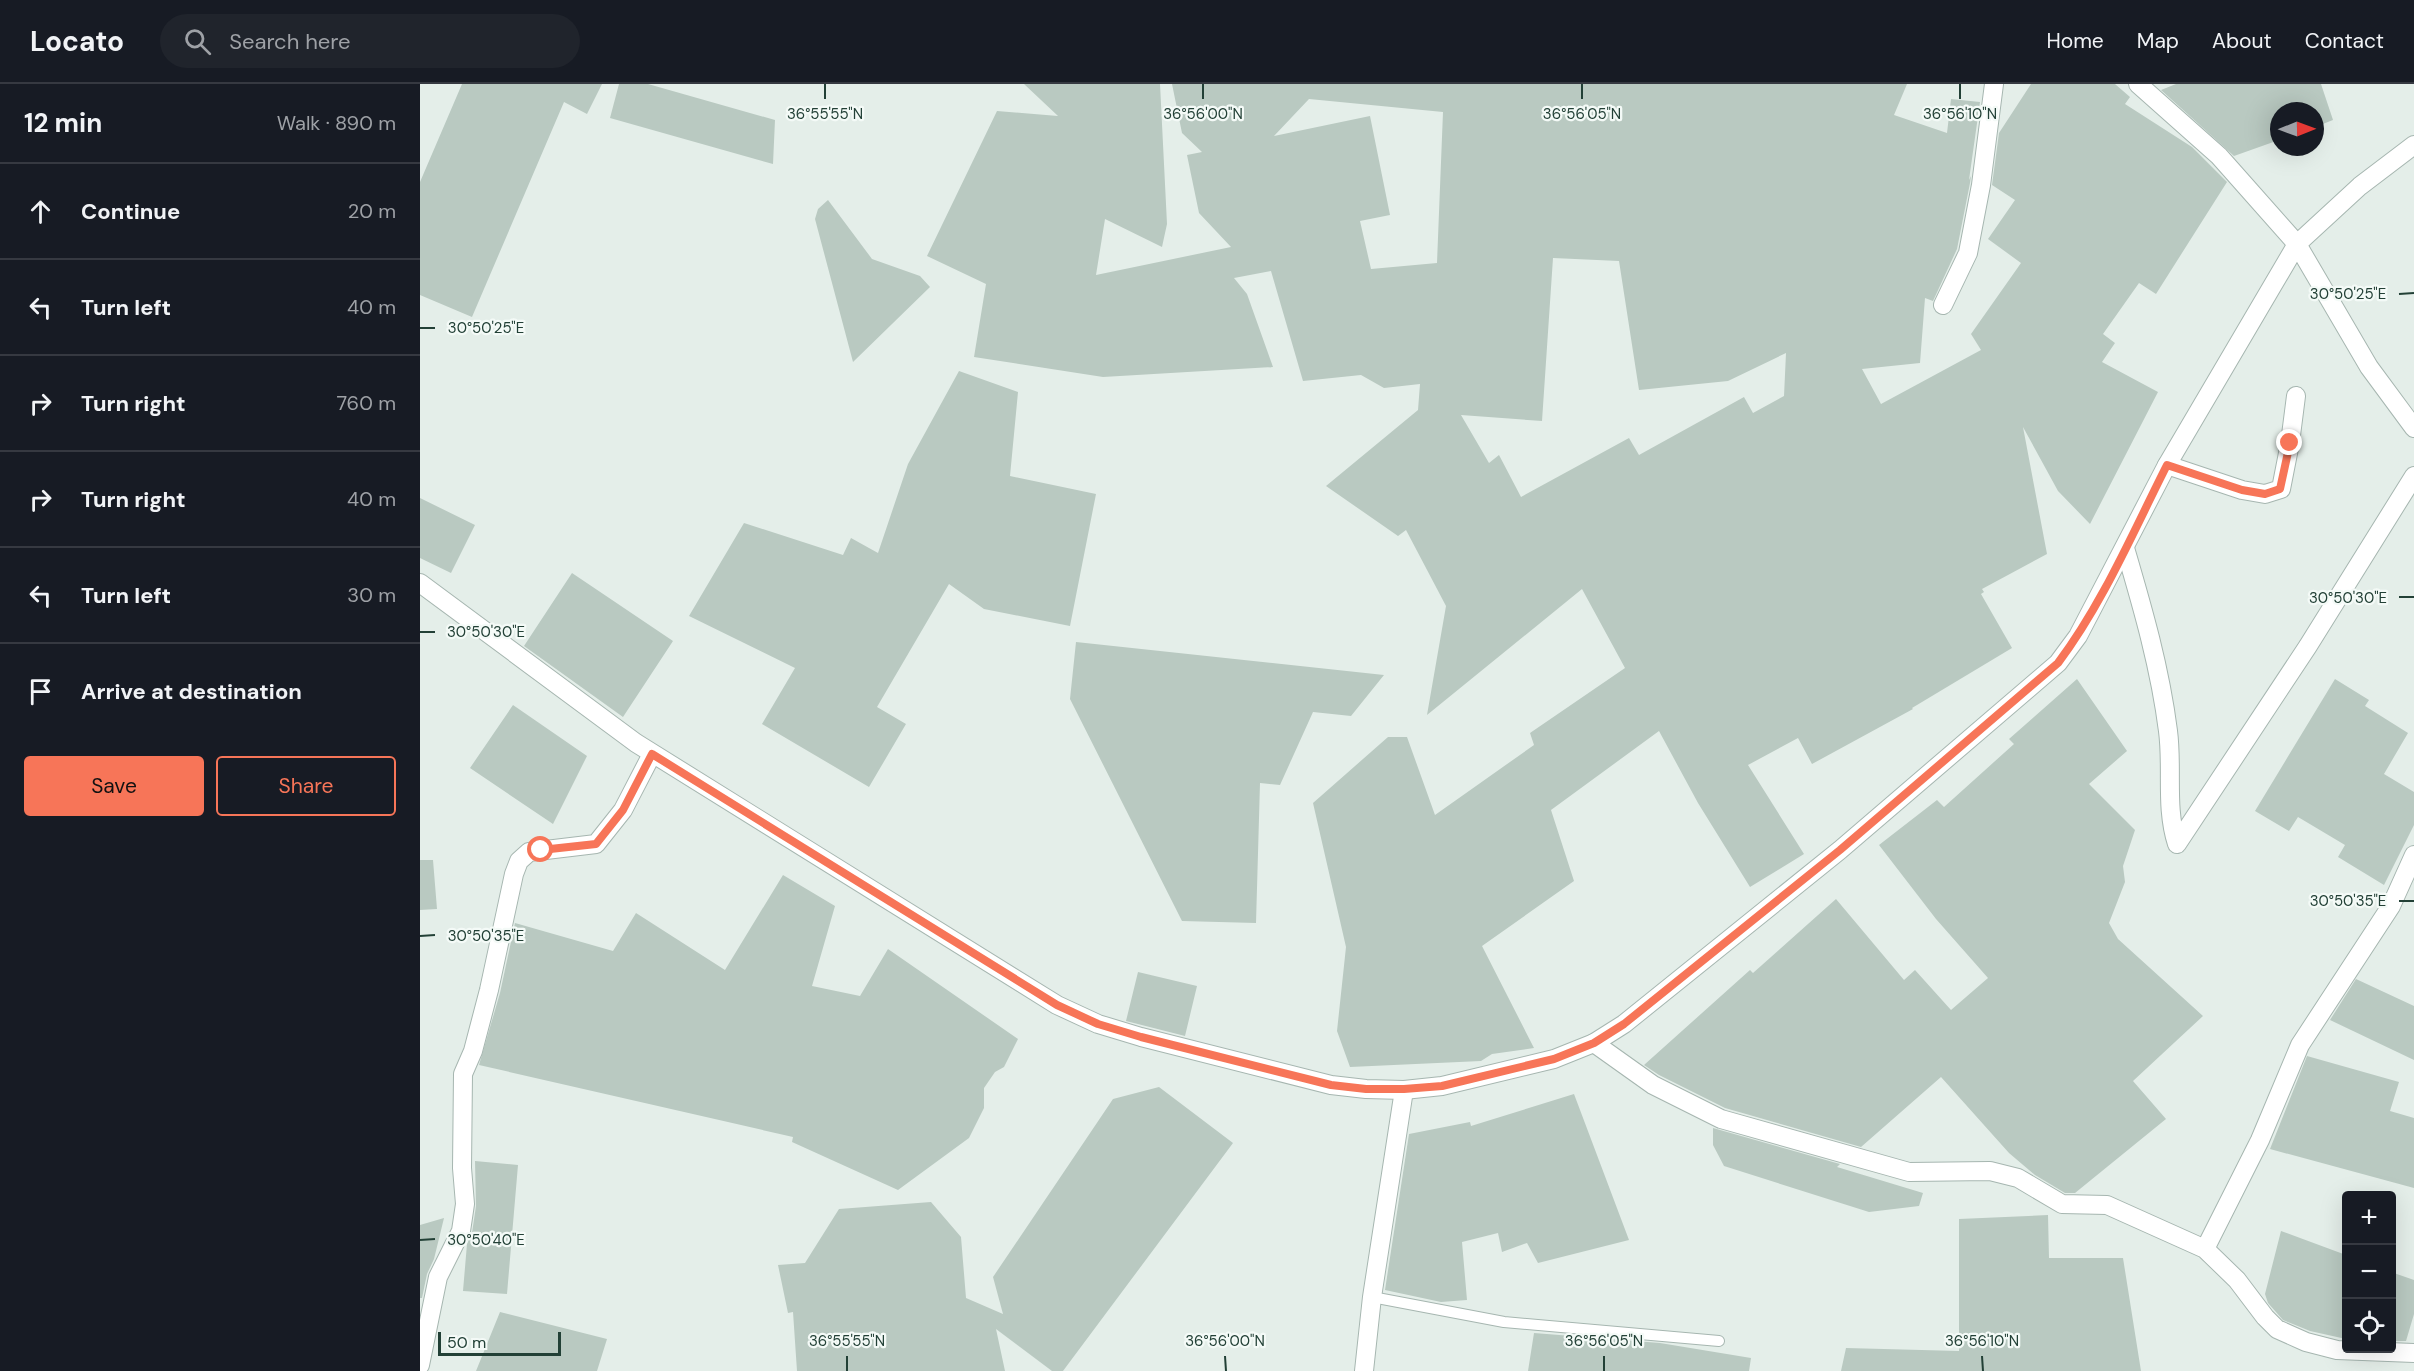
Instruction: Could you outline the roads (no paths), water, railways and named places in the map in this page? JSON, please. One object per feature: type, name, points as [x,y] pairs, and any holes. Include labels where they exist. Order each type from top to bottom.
[{"type":"street","points":[[1943,305],[1968,253],[1982,185],[1994,84]]},
{"type":"street","points":[[2138,84],[2219,156],[2297,244],[2369,367],[2414,428]]},
{"type":"street","points":[[420,583],[652,754],[1057,1005],[1098,1024],[1331,1085],[1366,1089],[1442,1086],[1554,1059],[1594,1043],[1624,1024],[1840,850],[2058,663],[2078,636],[2167,465],[2297,244],[2360,186],[2414,145]]},
{"type":"street","points":[[2167,465],[2242,490],[2265,494],[2280,489],[2290,443],[2296,396]]},
{"type":"street","points":[[2125,548],[2151,634],[2163,688],[2169,740],[2169,802],[2172,829],[2177,844],[2308,646],[2414,476]]},
{"type":"street","points":[[420,1365],[438,1277],[460,1231],[465,1204],[462,1168],[463,1074],[476,1041],[507,902],[519,861],[529,852],[596,844],[623,810],[652,754]]},
{"type":"street","points":[[2205,1249],[2260,1140],[2300,1045],[2391,906],[2414,855]]},
{"type":"street","points":[[1594,1043],[1653,1084],[1721,1119],[1909,1172],[1990,1170],[2018,1178],[2062,1204],[2107,1205],[2205,1249],[2237,1280],[2277,1329],[2306,1342],[2337,1350],[2414,1353]]},
{"type":"street","points":[[1364,1371],[1372,1297],[1404,1089]]},
{"type":"lane","points":[[1372,1297],[1504,1322],[1719,1341]]}]
